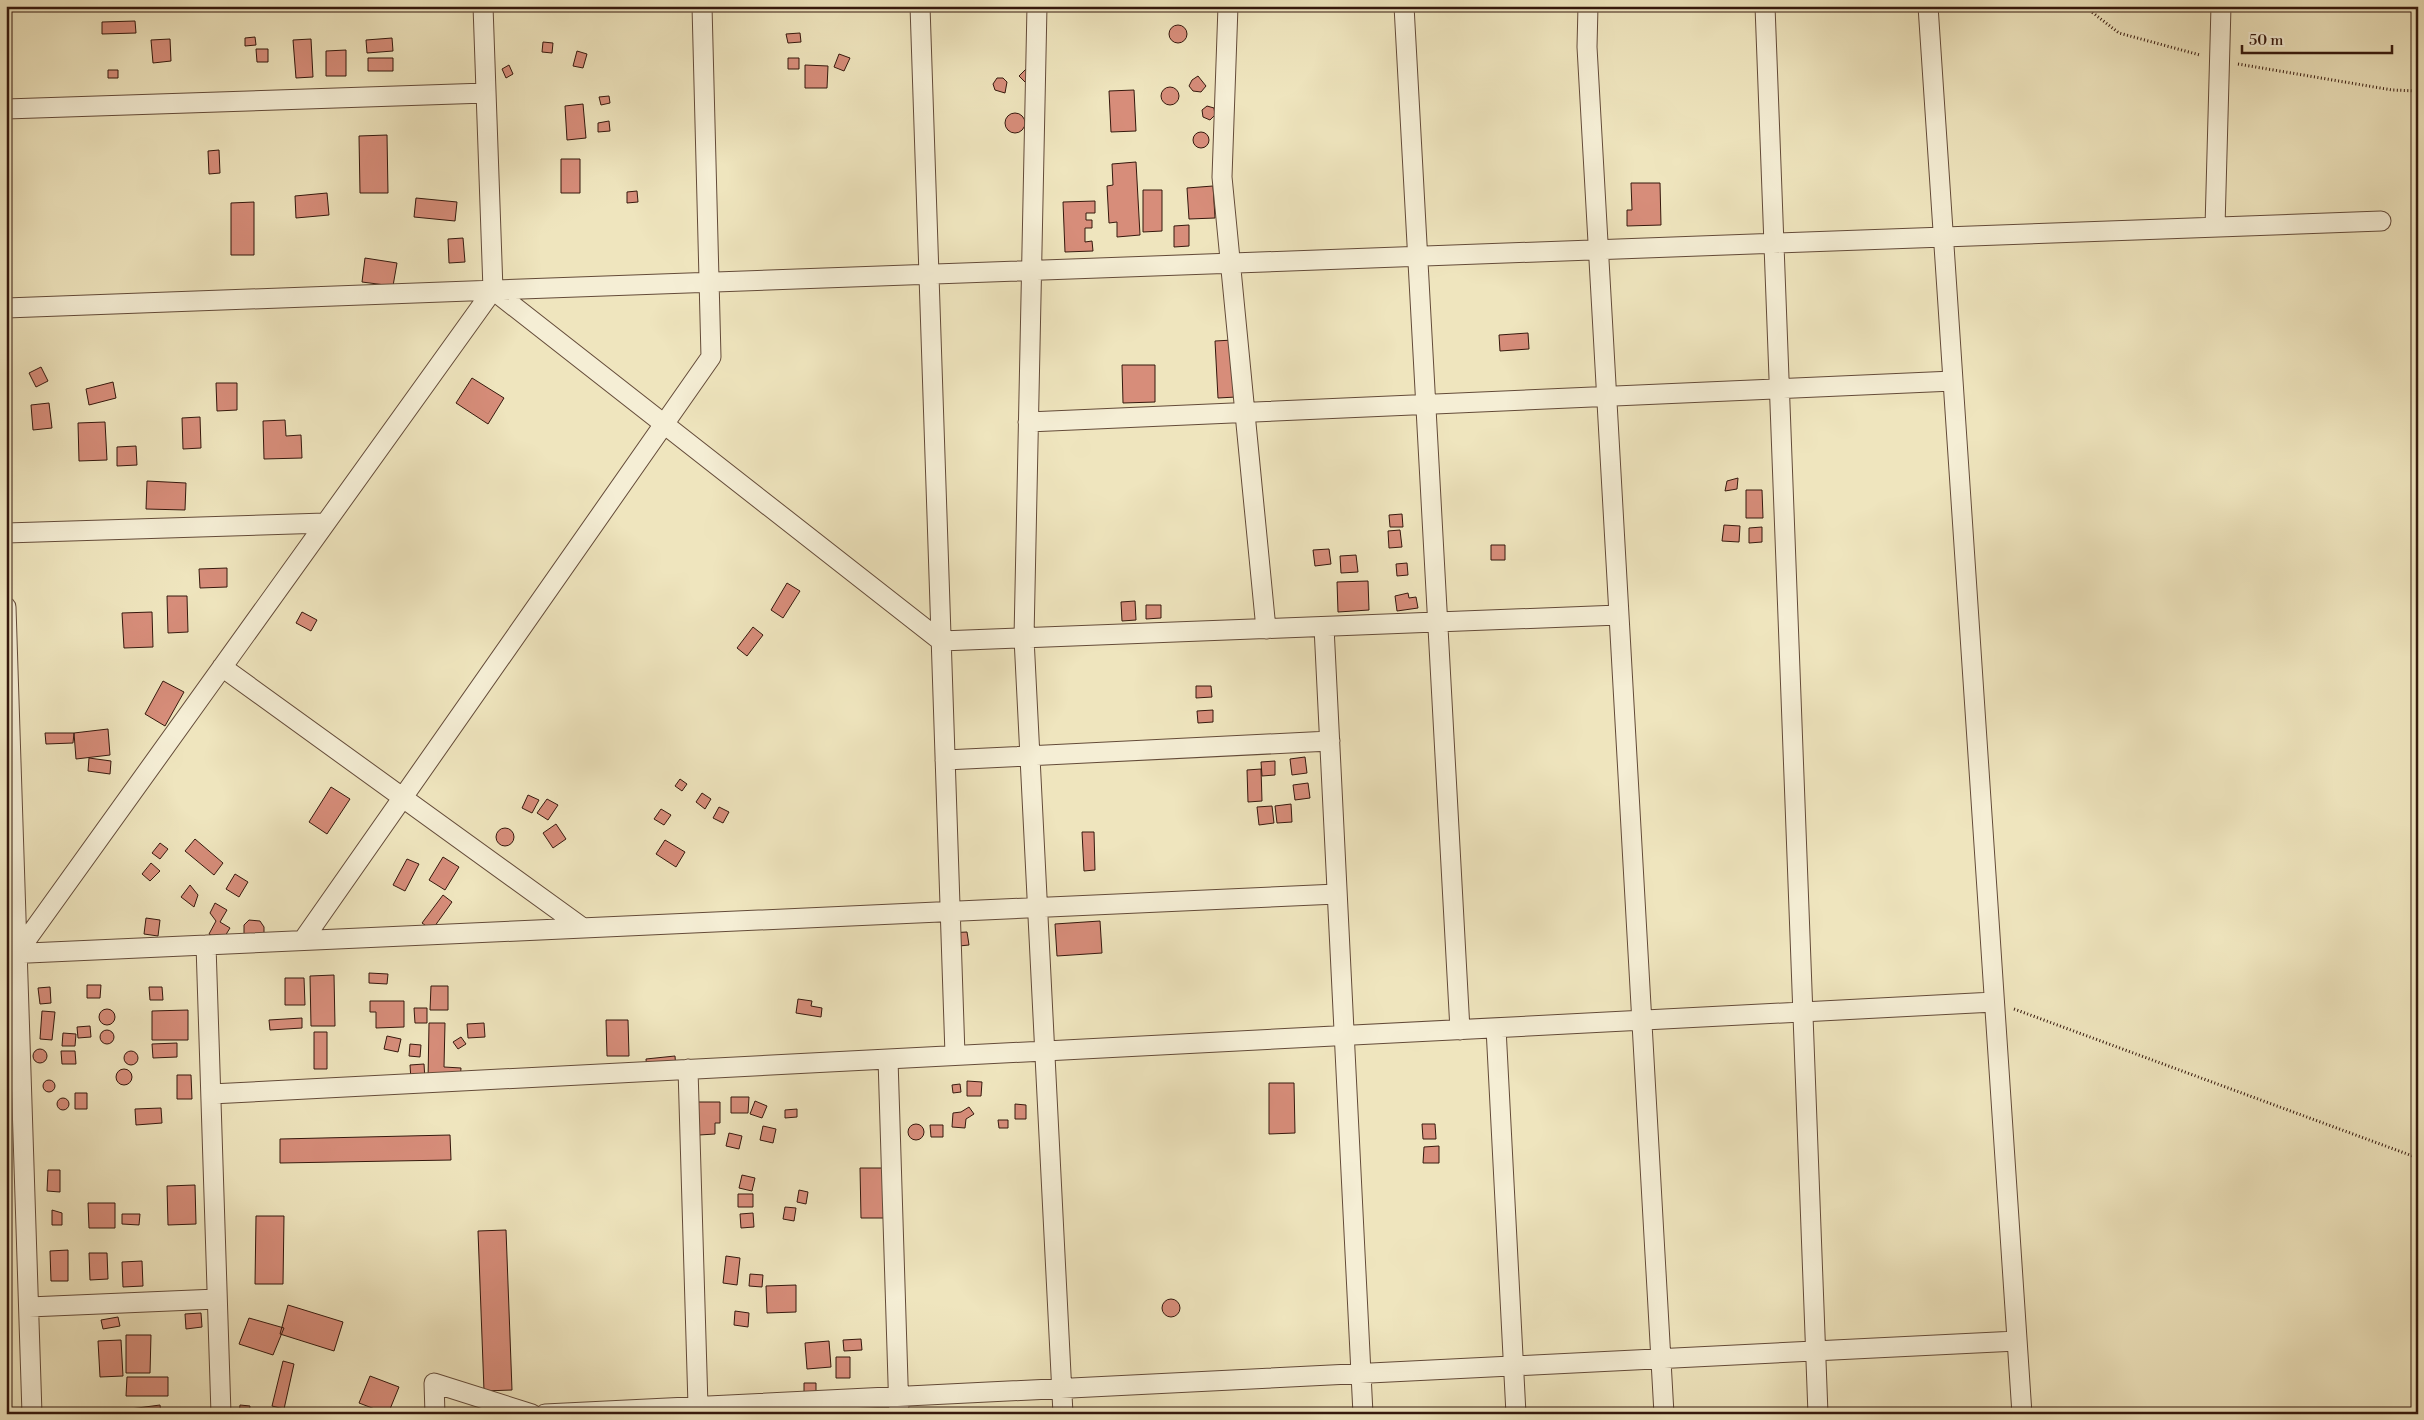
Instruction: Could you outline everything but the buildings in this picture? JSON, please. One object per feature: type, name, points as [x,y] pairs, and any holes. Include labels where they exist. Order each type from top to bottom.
[{"type":"street","points":[[12,954],[222,667],[493,290],[483,6]]},
{"type":"street","points":[[303,940],[712,358],[702,6]]},
{"type":"street","points":[[920,6],[955,1055]]},
{"type":"street","points":[[1037,6],[1024,638],[1063,1414]]},
{"type":"street","points":[[1228,6],[1222,178],[1266,629]]},
{"type":"street","points":[[1404,6],[1460,1030]]},
{"type":"street","points":[[1588,6],[1587,47],[1664,1414]]},
{"type":"street","points":[[1765,6],[1818,1414]]},
{"type":"street","points":[[1928,6],[2022,1414]]},
{"type":"street","points":[[2215,227],[2221,6]]},
{"type":"street","points":[[6,109],[486,93]]},
{"type":"street","points":[[6,308],[2380,221]]},
{"type":"street","points":[[493,290],[941,642],[1619,615]]},
{"type":"street","points":[[1028,422],[1953,381]]},
{"type":"street","points":[[6,533],[325,524]]},
{"type":"street","points":[[6,608],[14,1119],[29,1307],[32,1414]]},
{"type":"street","points":[[1324,627],[1363,1414]]},
{"type":"street","points":[[222,667],[583,928]]},
{"type":"street","points":[[945,760],[1330,742]]},
{"type":"street","points":[[12,954],[1337,894]]},
{"type":"street","points":[[206,945],[221,1414]]},
{"type":"street","points":[[211,1094],[1994,1002]]},
{"type":"street","points":[[1496,1028],[1516,1414]]},
{"type":"street","points":[[888,1059],[899,1405]]},
{"type":"street","points":[[688,1069],[698,1406]]},
{"type":"street","points":[[29,1307],[217,1299]]},
{"type":"street","points":[[545,1414],[698,1406],[817,1407],[899,1405],[1062,1388],[2017,1341]]},
{"type":"street","points":[[435,1414],[434,1383],[532,1414]]},
{"type":"path","points":[[2084,6],[2119,33],[2219,60],[2392,90],[2418,91]]},
{"type":"path","points":[[1994,1002],[2418,1158]]}]
